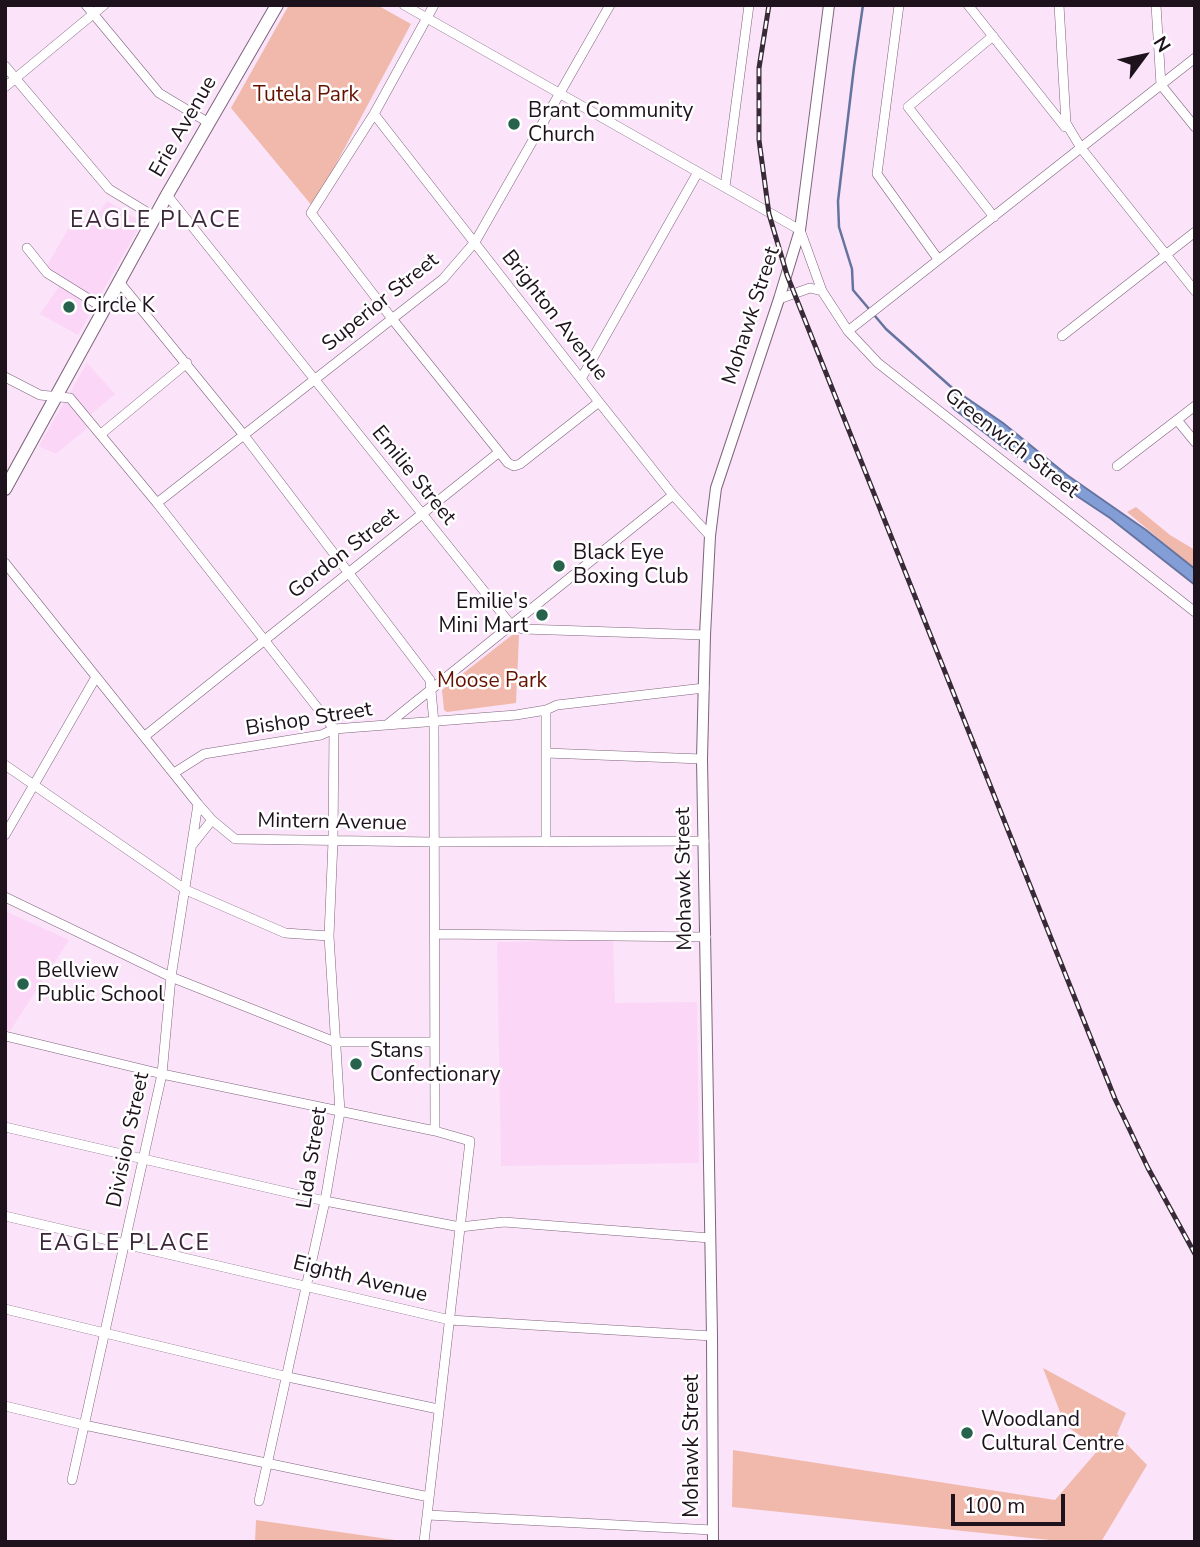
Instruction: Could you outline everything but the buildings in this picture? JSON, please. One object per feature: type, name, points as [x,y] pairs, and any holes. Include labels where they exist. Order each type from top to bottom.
[{"type":"main road","name":"Erie Avenue","points":[[5,489],[167,195],[278,5]]},
{"type":"street","points":[[86,5],[159,93],[209,123]]},
{"type":"street","points":[[5,87],[104,5]]},
{"type":"street","points":[[404,5],[558,95],[800,230]]},
{"type":"street","points":[[434,5],[374,114],[311,213],[498,453],[511,465],[520,464],[599,402]]},
{"type":"street","name":"Superior Street","points":[[157,503],[443,279],[475,242],[610,5]]},
{"type":"street","points":[[725,187],[749,5]]},
{"type":"street","name":"Greenwich Street","points":[[828,5],[800,230],[822,291],[878,363],[1195,612]]},
{"type":"street","points":[[899,5],[877,174],[938,258]]},
{"type":"street","points":[[968,5],[1195,291]]},
{"type":"street","points":[[1059,5],[1064,117],[1072,135]]},
{"type":"street","points":[[1156,5],[1161,85],[1195,127]]},
{"type":"street","points":[[992,36],[908,107],[994,217]]},
{"type":"street","points":[[851,328],[1195,58]]},
{"type":"street","points":[[5,66],[109,188],[155,217]]},
{"type":"street","name":"Brighton Avenue","points":[[374,114],[673,495],[710,536]]},
{"type":"street","points":[[581,379],[698,172]]},
{"type":"street","name":"Emilie Street","points":[[167,195],[512,626]]},
{"type":"street","name":"Mohawk Street","points":[[713,1536],[702,759],[710,536],[716,488],[800,230]]},
{"type":"street","points":[[1062,336],[1195,232]]},
{"type":"street","points":[[27,248],[47,273],[105,309]]},
{"type":"street","points":[[120,283],[243,434],[430,680],[434,723],[435,1131]]},
{"type":"street","points":[[779,299],[810,288],[822,291]]},
{"type":"street","points":[[101,435],[187,363]]},
{"type":"street","points":[[5,377],[40,395],[70,398],[157,503],[334,729]]},
{"type":"street","points":[[1117,466],[1195,406]]},
{"type":"street","points":[[1177,420],[1195,442]]},
{"type":"street","name":"Gordon Street","points":[[145,736],[498,453]]},
{"type":"street","points":[[386,725],[673,495]]},
{"type":"street","name":"Mintern Avenue","points":[[5,564],[198,804],[235,839],[433,842],[704,841]]},
{"type":"street","points":[[512,626],[523,629],[705,635]]},
{"type":"street","points":[[5,835],[96,677]]},
{"type":"street","name":"Bishop Street","points":[[174,773],[204,754],[321,735],[334,729],[434,723],[704,688]]},
{"type":"street","points":[[546,710],[546,842]]},
{"type":"street","name":"Lida Street","points":[[260,1501],[307,1285],[340,1112],[329,936],[334,729]]},
{"type":"street","points":[[546,753],[702,759]]},
{"type":"street","points":[[5,765],[186,890],[285,933],[329,936]]},
{"type":"street","name":"Division Street","points":[[72,1480],[162,1074],[171,977],[198,804]]},
{"type":"street","points":[[192,845],[212,820]]},
{"type":"street","points":[[5,897],[171,977],[335,1042],[435,1042]]},
{"type":"street","points":[[436,934],[706,937]]},
{"type":"street","points":[[5,1036],[162,1074],[435,1131],[470,1141],[424,1542]]},
{"type":"street","points":[[5,1127],[324,1201],[460,1227],[504,1222],[710,1238]]},
{"type":"street","name":"Eighth Avenue","points":[[5,1216],[450,1320],[712,1336]]},
{"type":"street","points":[[5,1309],[288,1377],[438,1409]]},
{"type":"street","points":[[5,1406],[429,1497]]},
{"type":"street","points":[[428,1515],[713,1536]]},
{"type":"shaded area","points":[[107,201],[142,222],[78,335],[40,314],[62,282],[46,267],[76,216],[92,224]]},
{"type":"shaded area","points":[[87,363],[115,394],[90,415],[95,422],[56,454],[39,446]]},
{"type":"shaded area","name":"Bellview Public School","points":[[5,911],[69,940],[10,1031],[5,1029]]},
{"type":"shaded area","points":[[613,940],[615,1003],[697,1002],[699,1163],[501,1166],[497,942]]},
{"type":"green space","name":"Tutela Park","points":[[289,5],[377,5],[411,24],[313,207],[231,108]]},
{"type":"green space","points":[[1136,507],[1170,535],[1195,550],[1195,569],[1127,512]]},
{"type":"green space","name":"Moose Park","points":[[512,635],[519,635],[516,703],[447,712],[444,710],[442,690]]},
{"type":"green space","points":[[1043,1368],[1126,1413],[1117,1434],[1147,1465],[1101,1542],[1069,1542],[732,1507],[733,1450],[1055,1500],[1099,1449],[1065,1425]]},
{"type":"green space","points":[[256,1520],[409,1542],[255,1542]]},
{"type":"water","points":[[958,392],[1195,569],[1195,585],[1110,518],[1003,447],[954,409],[947,400]]},
{"type":"waterway","points":[[863,5],[838,201],[839,227],[852,269],[853,290],[886,329],[959,394]]},
{"type":"railway","points":[[769,5],[759,68],[759,140],[769,214],[787,275],[1115,1099],[1148,1168],[1195,1254]]},
{"type":"place","name":"Brant Community Church","points":[[514,124]]},
{"type":"place","name":"Circle K","points":[[69,307]]},
{"type":"place","name":"Black Eye Boxing Club","points":[[559,566]]},
{"type":"place","name":"Emilie's Mini Mart","points":[[542,615]]},
{"type":"place","name":"Bellview Public School","points":[[23,984]]},
{"type":"place","name":"Stans Confectionary","points":[[356,1064]]},
{"type":"place","name":"Woodland Cultural Centre","points":[[967,1433]]},
{"type":"district","name":"EAGLE PLACE","points":[[156,221]]},
{"type":"district","name":"EAGLE PLACE","points":[[125,1244]]}]
